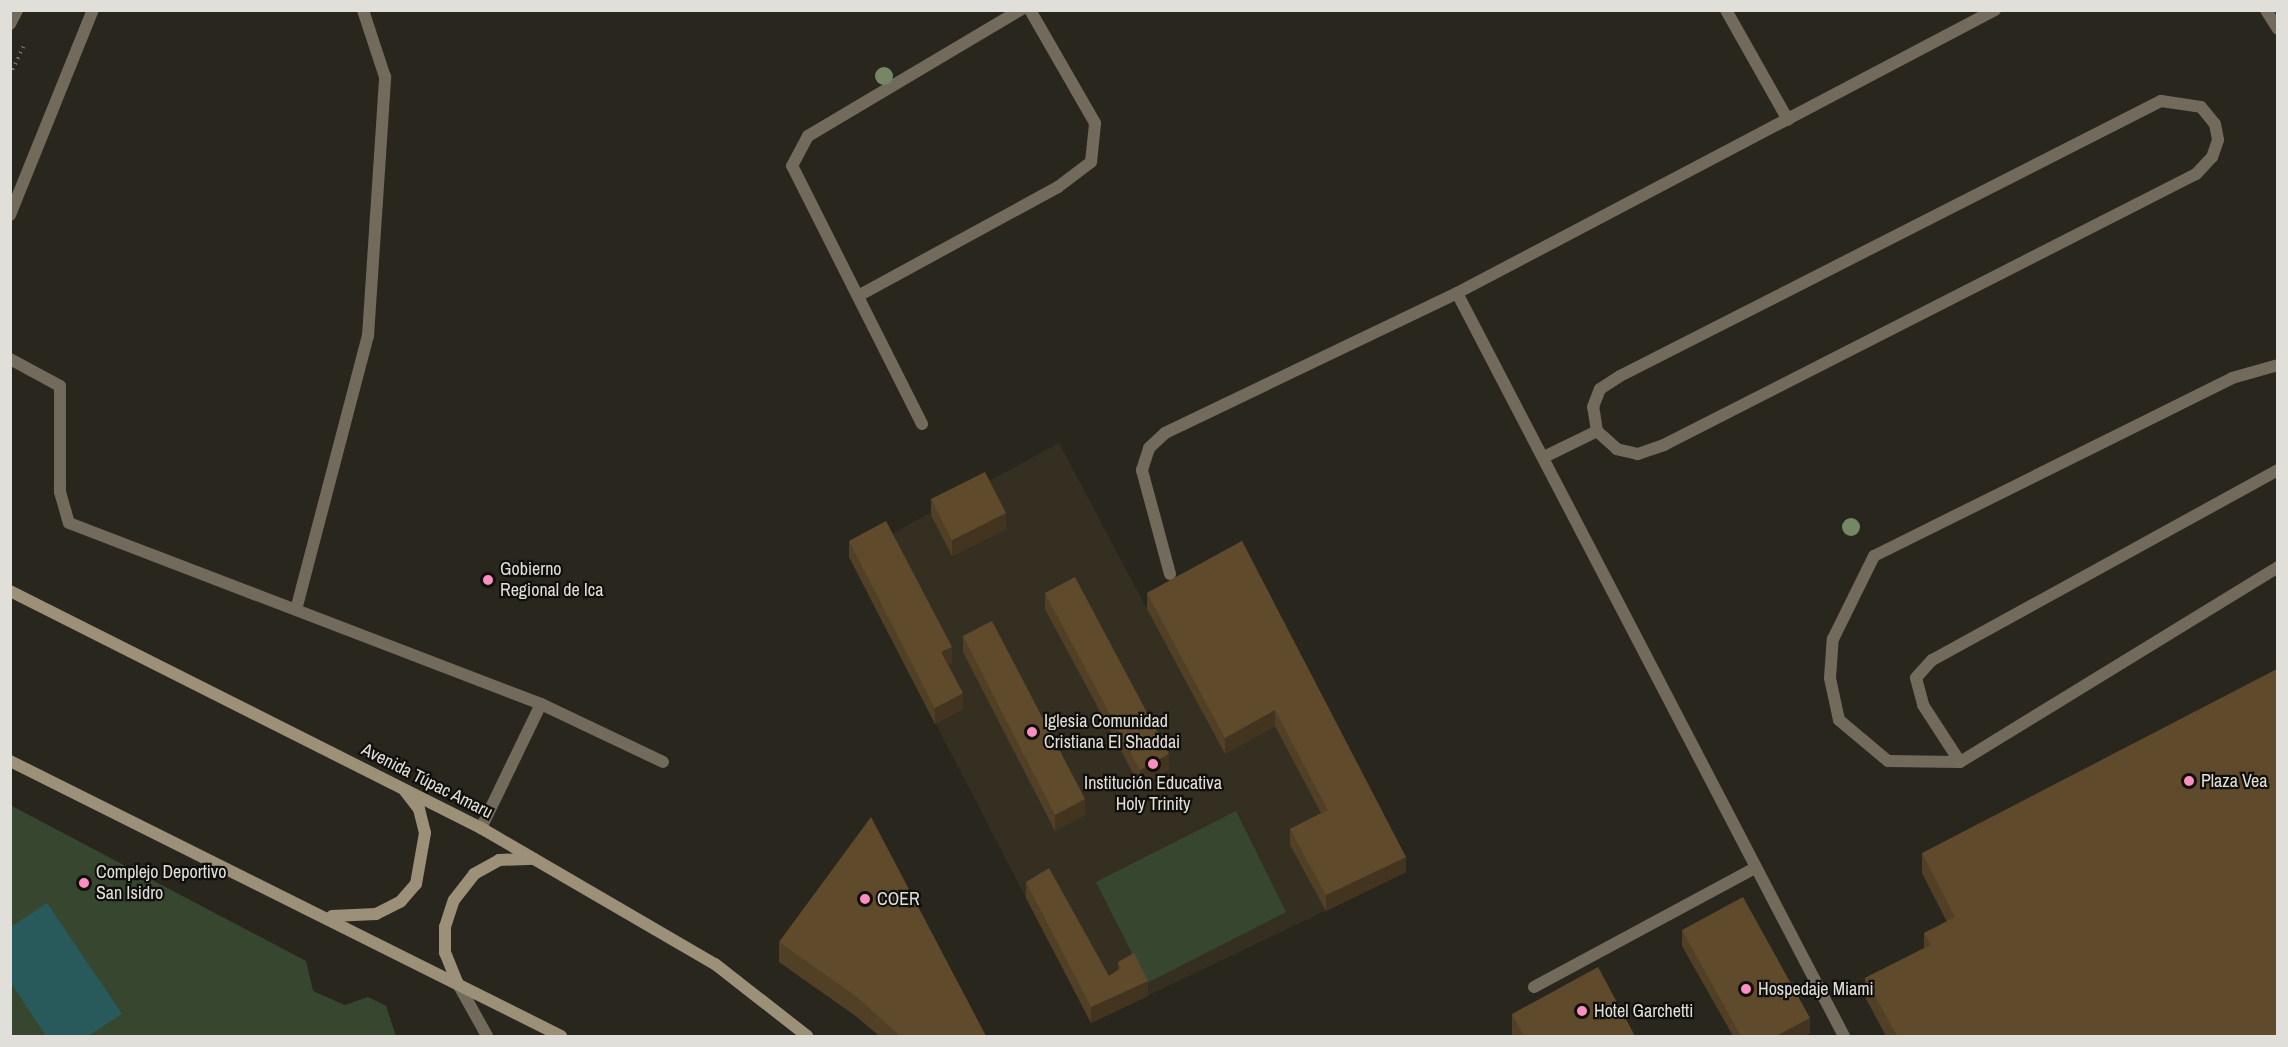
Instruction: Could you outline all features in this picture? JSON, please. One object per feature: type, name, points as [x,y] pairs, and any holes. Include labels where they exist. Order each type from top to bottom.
[{"type":"main road","name":"Avenida Túpac Amaru","points":[[10,591],[481,828],[715,964],[807,1036]]},
{"type":"main road","points":[[10,761],[324,915],[561,1036]]},
{"type":"main road","points":[[324,915],[376,914],[401,901],[416,884],[425,833],[419,809],[402,788]]},
{"type":"main road","points":[[457,982],[445,953],[445,927],[453,900],[474,874],[499,860],[535,859]]},
{"type":"street","points":[[10,24],[16,10]]},
{"type":"street","points":[[10,215],[93,10]]},
{"type":"street","points":[[297,606],[368,336],[385,77],[363,10]]},
{"type":"street","points":[[922,424],[792,166],[808,136],[1020,10]]},
{"type":"street","points":[[858,296],[1058,187],[1091,162],[1095,123],[1030,10]]},
{"type":"street","points":[[1726,10],[1788,120]]},
{"type":"street","points":[[1170,574],[1142,470],[1149,448],[1165,433],[1457,292],[1995,10]]},
{"type":"street","points":[[2266,10],[2277,29]]},
{"type":"street","points":[[2161,101],[2201,107],[2215,124],[2218,140],[2212,157],[2196,174],[1664,445],[1638,454],[1617,449],[1597,431],[1593,407],[1600,389],[1620,376],[2161,101]]},
{"type":"street","points":[[1457,292],[1755,868],[1845,1036]]},
{"type":"street","points":[[10,359],[60,386],[60,492],[69,524],[297,606],[541,704],[663,762]]},
{"type":"street","points":[[2277,365],[2232,378],[1874,556],[1833,639],[1830,678],[1839,720],[1888,761],[1960,762],[2277,567]]},
{"type":"street","points":[[1544,457],[1597,431]]},
{"type":"street","points":[[1960,762],[1923,705],[1916,678],[1923,666],[2277,470]]},
{"type":"street","points":[[481,828],[541,704]]},
{"type":"street","points":[[1534,987],[1755,868]]},
{"type":"street","points":[[457,982],[487,1036]]},
{"type":"shaded area","name":"Institución Educativa Holy Trinity","points":[[1059,443],[1147,609],[1242,557],[1406,872],[1091,1023],[849,557]]},
{"type":"green space","name":"Complejo Deportivo San Isidro","points":[[10,805],[306,961],[313,991],[345,1005],[368,997],[386,1006],[396,1036],[11,1036]]},
{"type":"green space","points":[[1236,811],[1286,912],[1147,983],[1096,882]]},
{"type":"water","points":[[47,903],[122,1014],[88,1036],[46,1036],[11,983],[11,927]]},
{"type":"building","points":[[985,472],[1006,513],[952,540],[931,499]]},
{"type":"building","points":[[886,521],[952,647],[941,652],[963,693],[935,708],[849,541]]},
{"type":"building","points":[[1242,541],[1406,857],[1326,895],[1290,829],[1328,810],[1275,710],[1225,738],[1147,593]]},
{"type":"building","points":[[1075,577],[1169,754],[1140,770],[1045,593]]},
{"type":"building","points":[[992,621],[1085,799],[1055,815],[963,636]]},
{"type":"building","name":"Plaza Vea","points":[[2277,669],[2277,1036],[1897,1036],[1865,978],[1931,945],[1924,933],[1955,917],[1922,853]]},
{"type":"building","name":"COER","points":[[871,817],[986,1036],[900,1036],[857,997],[779,942]]},
{"type":"building","points":[[1049,868],[1109,976],[1121,968],[1118,962],[1134,953],[1148,981],[1091,1007],[1026,882]]},
{"type":"building","name":"Hospedaje Miami","points":[[1743,897],[1810,1018],[1776,1036],[1741,1036],[1682,930]]},
{"type":"building","points":[[1598,967],[1635,1036],[1524,1036],[1512,1014]]},
{"type":"place","name":"Gobierno Regional de Ica","points":[[488,580]]},
{"type":"place","name":"Iglesia Comunidad Cristiana El Shaddai","points":[[1032,732]]},
{"type":"place","name":"Institución Educativa Holy Trinity","points":[[1153,764]]},
{"type":"place","name":"Plaza Vea","points":[[2189,781]]},
{"type":"place","name":"Complejo Deportivo San Isidro","points":[[84,883]]},
{"type":"place","name":"COER","points":[[865,899]]},
{"type":"place","name":"Hospedaje Miami","points":[[1746,989]]},
{"type":"place","name":"Hotel Garchetti","points":[[1582,1011]]}]
